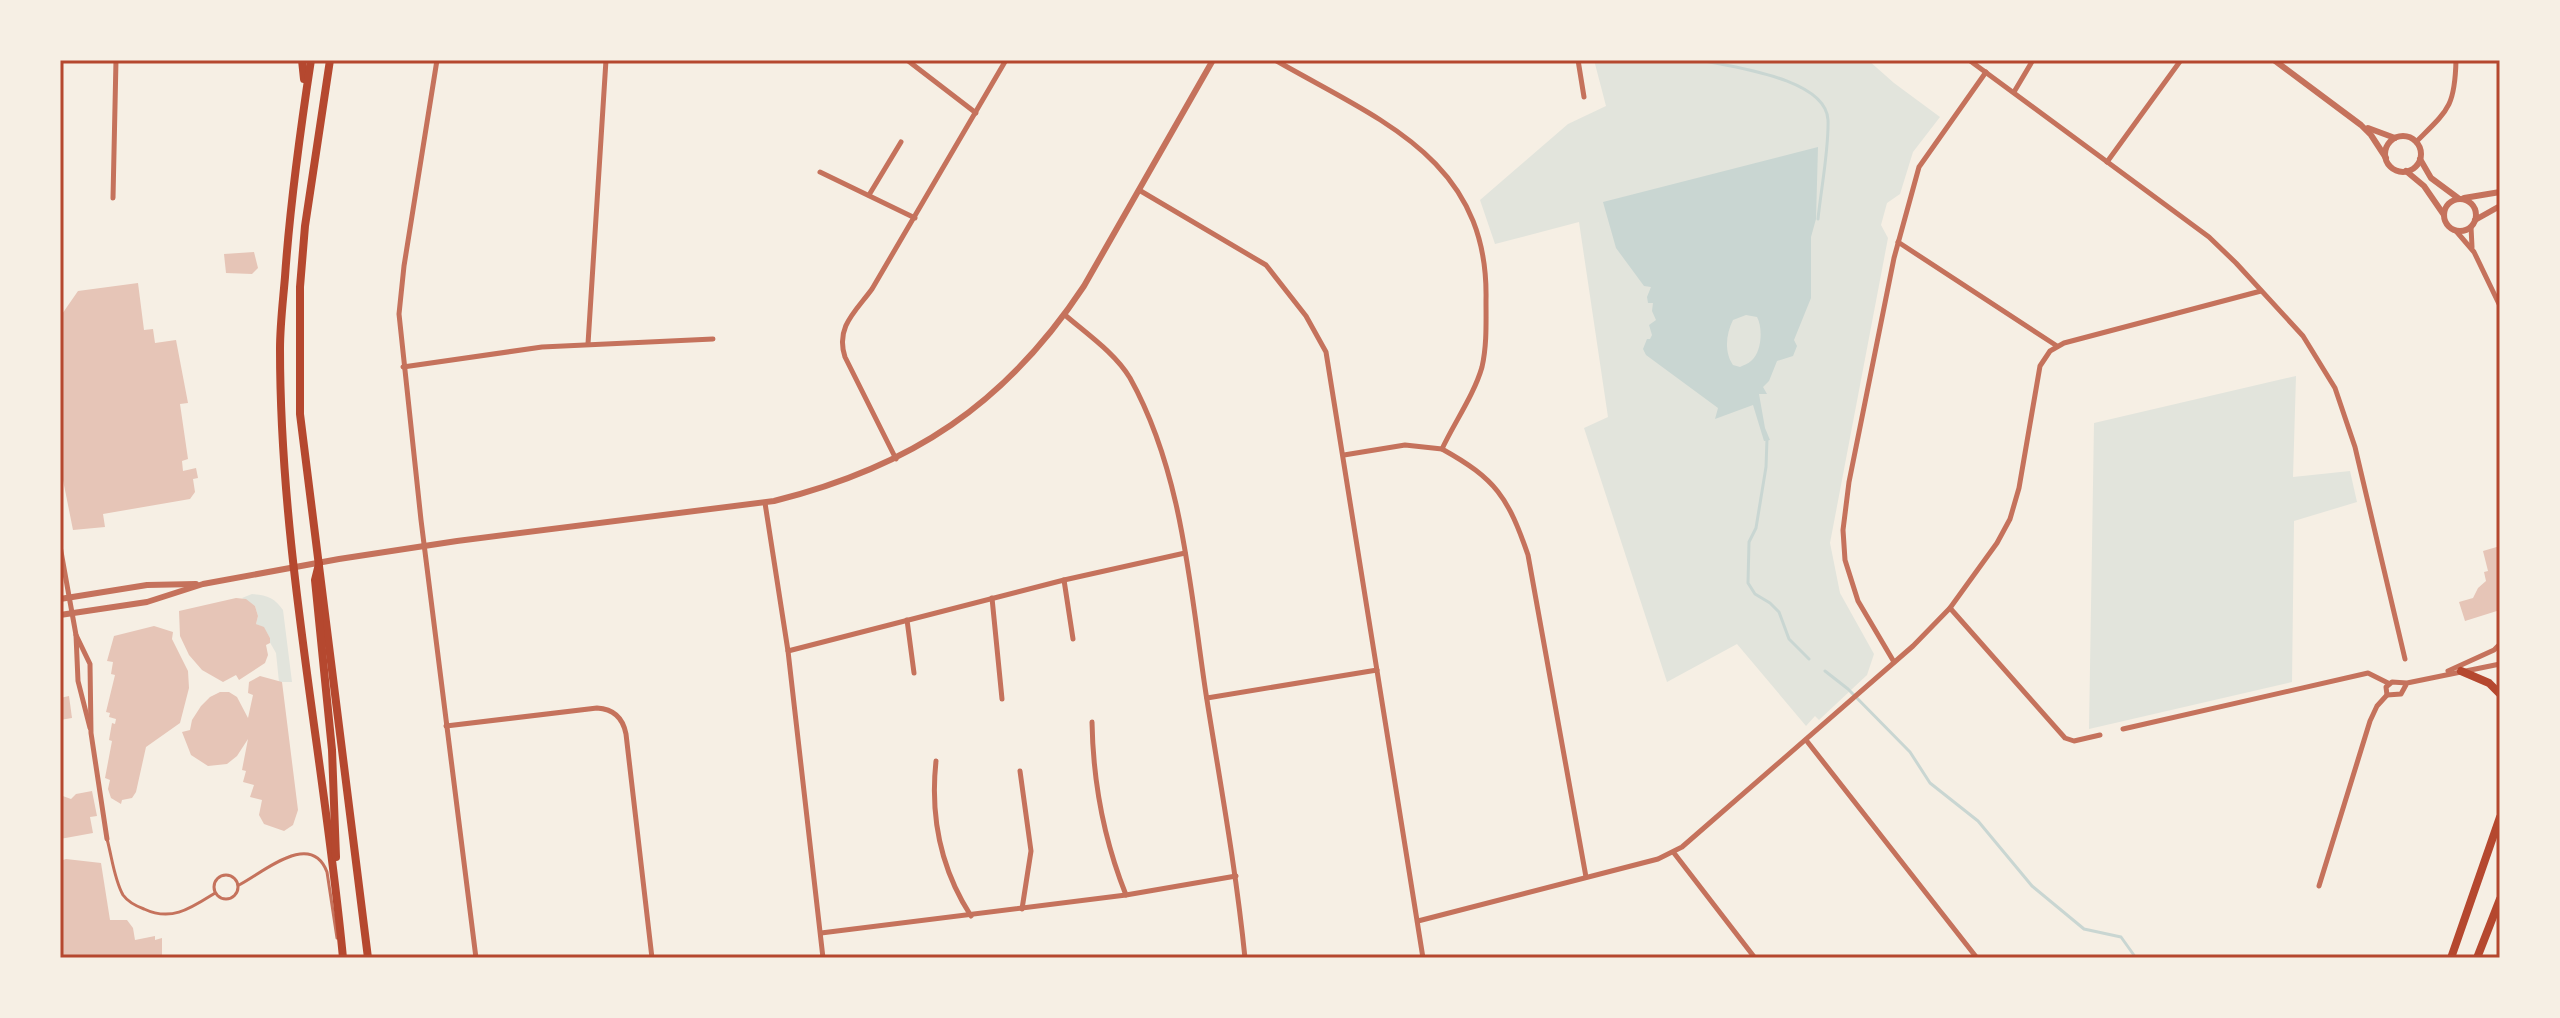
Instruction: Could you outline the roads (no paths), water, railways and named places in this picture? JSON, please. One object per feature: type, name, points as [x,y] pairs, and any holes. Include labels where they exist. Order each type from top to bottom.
[{"type":"main road","points":[[302,60],[305,96]]},
{"type":"main road","points":[[311,60],[291,197],[280,346],[295,568],[336,885]]},
{"type":"main road","points":[[330,60],[305,226],[299,359],[300,414],[368,958]]},
{"type":"main road","points":[[320,563],[315,580],[334,775],[336,885],[342,958]]},
{"type":"main road","points":[[2461,671],[2489,683],[2500,694]]},
{"type":"main road","points":[[2451,958],[2500,817]]},
{"type":"main road","points":[[2477,958],[2500,899]]},
{"type":"street","points":[[113,198],[116,60]]},
{"type":"street","points":[[437,60],[399,314],[424,547],[476,958]]},
{"type":"street","points":[[588,344],[606,60]]},
{"type":"street","points":[[907,60],[976,113]]},
{"type":"street","points":[[896,459],[845,357],[841,341],[847,320],[872,289],[1006,60]]},
{"type":"street","points":[[60,615],[147,602],[203,584],[320,563],[765,503],[818,490],[896,459],[943,433],[990,396],[1065,315],[1213,60]]},
{"type":"street","points":[[1275,60],[1400,132],[1450,178],[1467,205],[1487,270],[1484,355],[1479,375],[1442,449]]},
{"type":"street","points":[[1578,60],[1584,97]]},
{"type":"street","points":[[1969,60],[2209,237],[2313,349],[2339,397],[2355,447],[2405,659]]},
{"type":"street","points":[[2014,92],[2033,60]]},
{"type":"street","points":[[2107,162],[2181,60]]},
{"type":"street","points":[[2274,60],[2361,125],[2392,167],[2406,171],[2424,186],[2444,215],[2447,225],[2474,252],[2500,306]]},
{"type":"street","points":[[2416,142],[2450,106],[2454,95],[2456,60]]},
{"type":"street","points":[[1894,663],[1856,594],[1845,560],[1843,530],[1852,461],[1898,242],[1922,162],[1986,72]]},
{"type":"street","points":[[2361,125],[2395,138],[2406,136],[2416,142],[2420,159],[2431,178],[2472,204],[2475,211],[2471,227],[2474,252]]},
{"type":"street","points":[[2386,158],[2387,146],[2395,138]]},
{"type":"street","points":[[869,195],[901,142]]},
{"type":"street","points":[[2406,171],[2414,168],[2420,159]]},
{"type":"street","points":[[820,172],[915,218]]},
{"type":"street","points":[[1139,190],[1256,257],[1278,277],[1326,352],[1423,958]]},
{"type":"street","points":[[2444,215],[2447,206],[2460,199],[2500,192]]},
{"type":"street","points":[[2475,220],[2500,206]]},
{"type":"street","points":[[2456,231],[2471,227]]},
{"type":"street","points":[[1898,242],[2057,346]]},
{"type":"street","points":[[1418,921],[1674,853],[1927,634],[1950,608],[1997,543],[2010,519],[2019,488],[2040,366],[2047,354],[2057,346],[2261,291]]},
{"type":"street","points":[[1065,315],[1121,364],[1130,378],[1162,456],[1185,553],[1236,876],[1245,958]]},
{"type":"street","points":[[403,367],[506,351],[713,339]]},
{"type":"street","points":[[1344,455],[1405,445],[1442,449],[1475,469],[1496,487],[1508,504],[1528,555],[1586,877]]},
{"type":"street","points":[[765,503],[788,651],[823,958]]},
{"type":"street","points":[[60,546],[76,635],[78,681],[91,733],[107,839]]},
{"type":"street","points":[[788,651],[1064,580],[1185,553]]},
{"type":"street","points":[[1064,580],[1073,639]]},
{"type":"street","points":[[60,599],[147,585],[203,584]]},
{"type":"street","points":[[992,598],[1002,699]]},
{"type":"street","points":[[1950,608],[2063,736],[2074,741],[2100,735]]},
{"type":"street","points":[[907,620],[914,673]]},
{"type":"street","points":[[76,635],[90,664],[91,733]]},
{"type":"street","points":[[2440,675],[2494,650],[2500,644]]},
{"type":"street","points":[[2494,650],[2494,657],[2500,664]]},
{"type":"street","points":[[2123,729],[2368,673],[2388,683],[2407,683],[2500,664]]},
{"type":"street","points":[[1207,698],[1377,670]]},
{"type":"street","points":[[2319,886],[2370,721],[2387,695],[2388,683]]},
{"type":"street","points":[[2387,695],[2401,694],[2407,683]]},
{"type":"street","points":[[446,726],[597,708],[613,711],[621,719],[626,734],[652,958]]},
{"type":"street","points":[[1092,722],[1099,799],[1126,895]]},
{"type":"street","points":[[1806,740],[1977,958]]},
{"type":"street","points":[[936,761],[934,783],[938,840],[945,867],[971,916]]},
{"type":"street","points":[[1020,771],[1031,851],[1022,909]]},
{"type":"street","points":[[1674,853],[1755,958]]},
{"type":"street","points":[[821,933],[1126,895],[1236,876]]},
{"type":"lane","points":[[107,839],[119,885],[125,898],[136,906],[163,916],[174,915],[215,893]]},
{"type":"lane","points":[[239,885],[232,876],[223,875],[215,883],[215,893],[221,899],[229,900],[235,896],[239,885],[297,853],[318,857],[327,872],[342,958]]},
{"type":"waterway","points":[[1700,60],[1754,71],[1795,84],[1812,94],[1823,106],[1828,131],[1818,219]]},
{"type":"waterway","points":[[1767,439],[1766,467],[1756,528],[1749,542],[1748,583],[1755,594],[1779,612],[1789,639],[1809,659]]},
{"type":"waterway","points":[[1825,671],[1848,689],[1910,752],[1930,783],[1978,821],[2032,886],[2084,929],[2121,937],[2136,958]]}]
